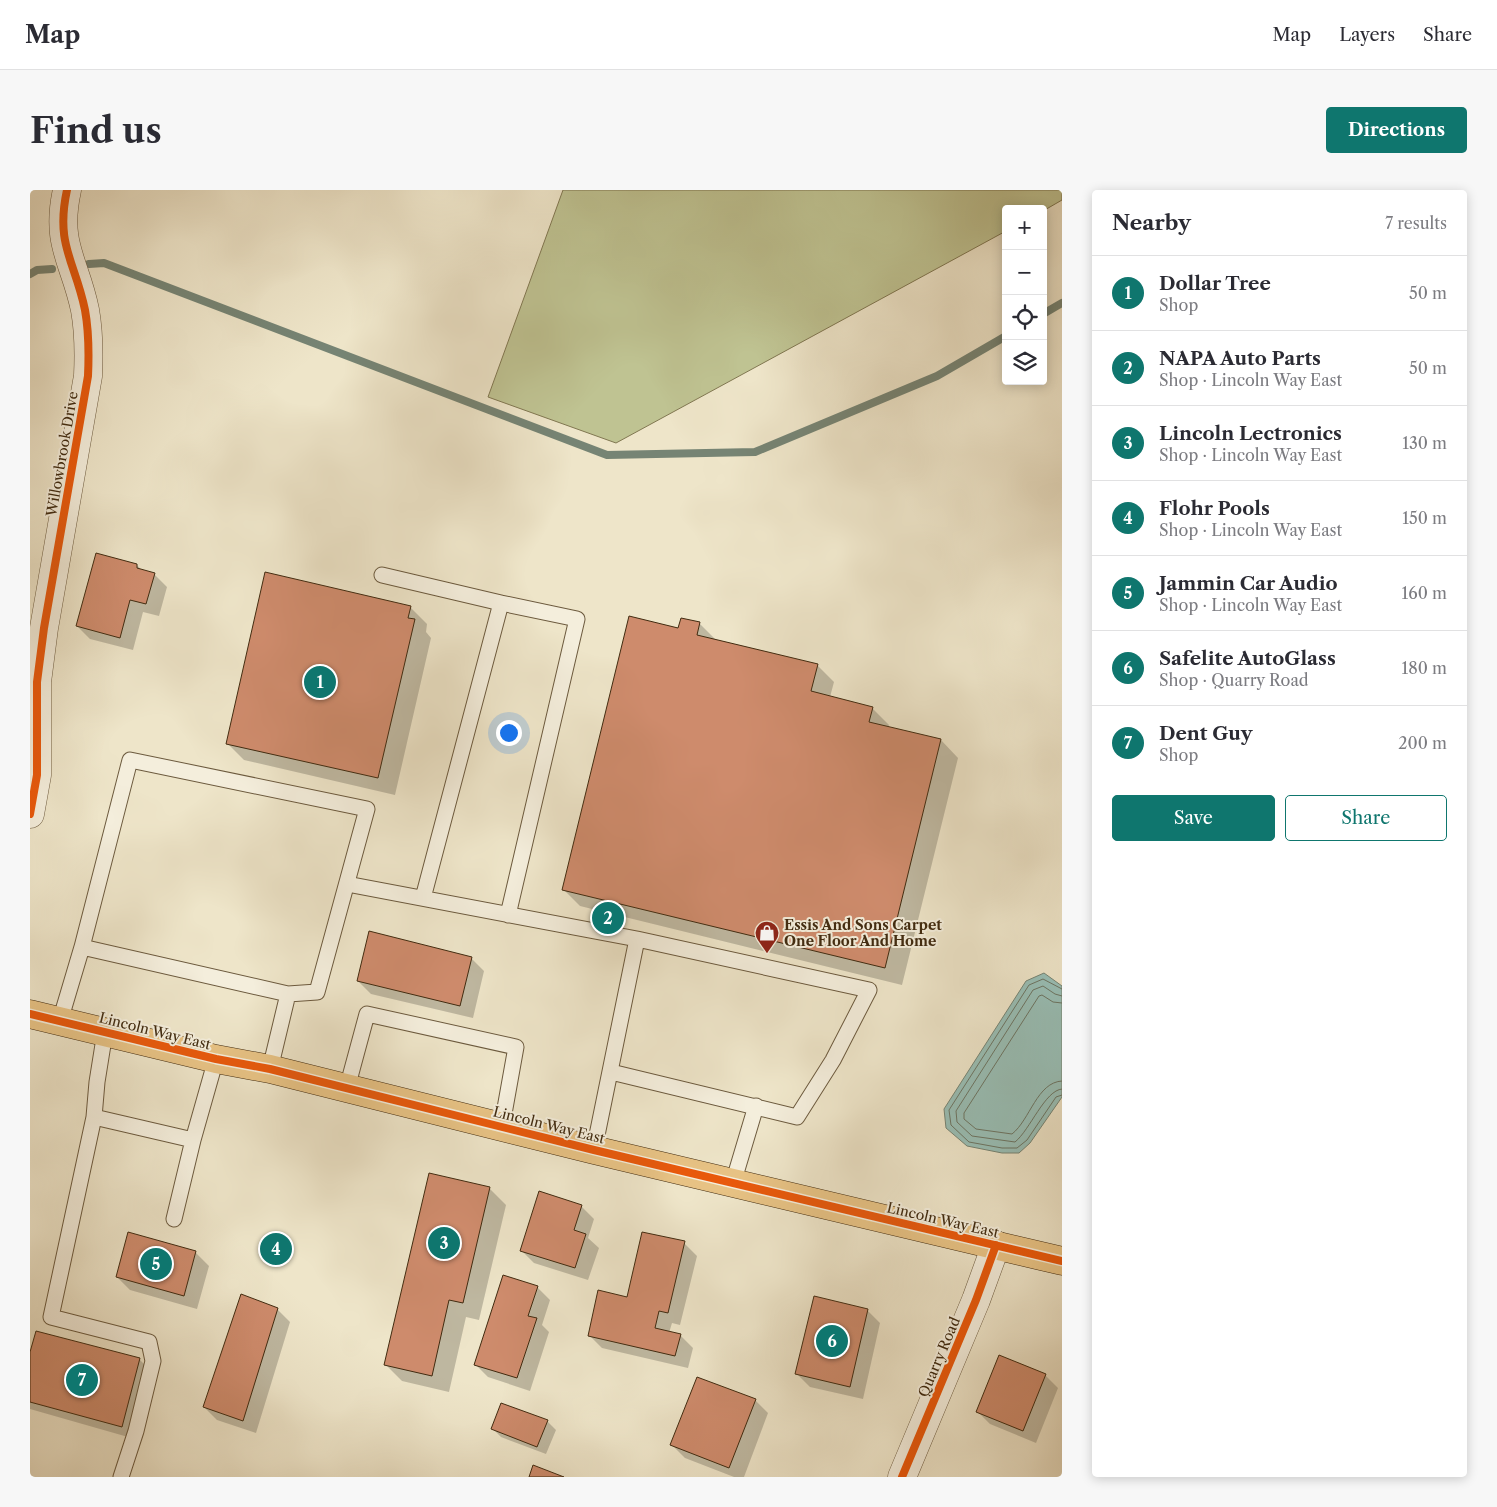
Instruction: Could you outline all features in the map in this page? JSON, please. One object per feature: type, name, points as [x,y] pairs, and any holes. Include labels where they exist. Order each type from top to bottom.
[{"type":"highway","name":"Lincoln Way East","points":[[30,1014],[216,1059],[270,1069],[502,1125],[594,1150],[1062,1261]]},
{"type":"street","name":"Willowbrook Drive","points":[[30,814],[37,775],[37,682],[44,628],[88,376],[90,350],[85,310],[63,238],[62,213],[67,190]]},
{"type":"street","name":"Quarry Road","points":[[902,1477],[976,1300],[996,1245]]},
{"type":"lane","points":[[382,575],[576,619],[508,915]]},
{"type":"lane","points":[[423,898],[501,602]]},
{"type":"lane","points":[[60,1021],[82,947],[130,760],[367,809],[317,992],[288,994],[82,947]]},
{"type":"lane","points":[[347,884],[637,939],[869,990],[833,1060],[797,1117],[611,1072]]},
{"type":"lane","points":[[594,1150],[637,939]]},
{"type":"lane","points":[[270,1069],[288,994]]},
{"type":"lane","points":[[347,1088],[367,1014],[516,1047],[502,1125]]},
{"type":"lane","points":[[105,1032],[94,1117],[51,1317],[149,1342],[153,1362],[136,1432],[121,1477]]},
{"type":"lane","points":[[174,1219],[193,1140],[216,1059]]},
{"type":"lane","points":[[733,1183],[756,1106]]},
{"type":"lane","points":[[94,1117],[193,1140]]},
{"type":"green space","points":[[563,190],[1062,190],[1062,200],[1047,209],[1047,205],[1002,205],[1002,233],[616,443],[488,397]]},
{"type":"water","points":[[1044,973],[1062,986],[1062,1097],[1030,1143],[1019,1153],[1002,1153],[967,1146],[946,1128],[944,1109],[1026,981]]},
{"type":"building","points":[[96,553],[137,564],[137,568],[155,573],[146,604],[130,600],[120,638],[76,626]]},
{"type":"building","points":[[265,572],[411,606],[408,618],[415,619],[378,778],[226,744]]},
{"type":"building","points":[[629,616],[678,628],[681,618],[700,622],[697,635],[818,664],[811,691],[873,707],[869,722],[941,739],[885,968],[562,890]]},
{"type":"building","points":[[369,931],[472,957],[460,1006],[357,981]]},
{"type":"building","points":[[429,1173],[490,1187],[463,1303],[449,1300],[432,1376],[384,1365]]},
{"type":"building","points":[[539,1191],[582,1205],[574,1230],[586,1234],[575,1268],[520,1251]]},
{"type":"building","points":[[128,1232],[196,1251],[184,1296],[116,1277]]},
{"type":"building","points":[[642,1232],[685,1241],[668,1313],[659,1311],[655,1328],[681,1334],[675,1356],[588,1336],[598,1290],[627,1297]]},
{"type":"building","points":[[503,1275],[538,1286],[528,1316],[537,1318],[517,1378],[474,1365]]},
{"type":"building","points":[[241,1294],[278,1308],[243,1421],[203,1407]]},
{"type":"building","points":[[814,1296],[868,1309],[850,1387],[795,1374]]},
{"type":"building","points":[[36,1331],[140,1358],[122,1427],[30,1402],[30,1352]]},
{"type":"building","points":[[999,1355],[1046,1374],[1023,1431],[976,1412]]},
{"type":"building","points":[[697,1377],[756,1399],[729,1468],[670,1445]]},
{"type":"building","points":[[501,1403],[548,1420],[537,1447],[491,1429]]},
{"type":"building","points":[[533,1465],[564,1477],[529,1477]]},
{"type":"waterway","points":[[89,264],[104,263],[607,455],[755,452],[937,376],[1002,338]]},
{"type":"waterway","points":[[30,274],[37,270],[52,269]]},
{"type":"waterway","points":[[1047,312],[1062,303]]},
{"type":"cycle path","points":[[30,814],[37,775],[37,682],[44,628],[88,376],[85,310],[68,252],[63,225],[67,190]]},
{"type":"cycle path","points":[[30,1014],[216,1059],[270,1069],[594,1150],[1062,1261]]},
{"type":"cycle path","points":[[902,1477],[976,1300],[996,1245]]},
{"type":"place","name":"Dollar Tree","points":[[320,682]]},
{"type":"place","name":"NAPA Auto Parts","points":[[608,918]]},
{"type":"place","name":"Essis And Sons Carpet One Floor And Home","points":[[767,954]]},
{"type":"place","name":"Lincoln Lectronics","points":[[444,1243]]},
{"type":"place","name":"Flohr Pools","points":[[276,1249]]},
{"type":"place","name":"Jammin Car Audio","points":[[156,1264]]},
{"type":"place","name":"Safelite AutoGlass","points":[[832,1341]]},
{"type":"place","name":"Dent Guy","points":[[82,1380]]}]
